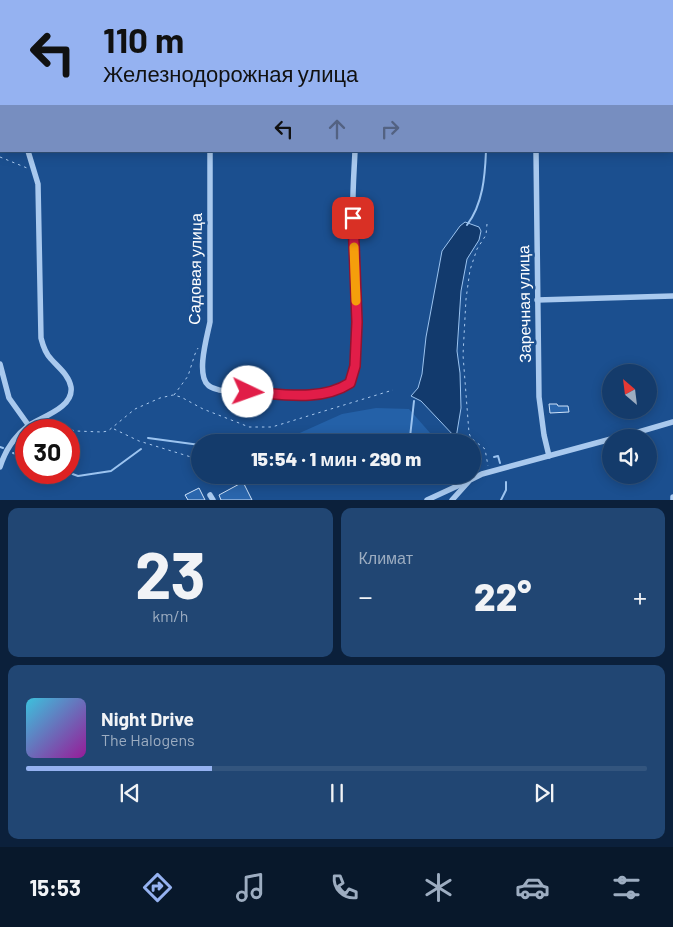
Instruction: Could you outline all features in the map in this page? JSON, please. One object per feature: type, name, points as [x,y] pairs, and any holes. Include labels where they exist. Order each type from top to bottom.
[{"type":"street","points":[[28,152],[36,174],[40,207],[41,338],[45,352],[69,380],[71,391],[66,402],[43,419]]},
{"type":"street","name":"Садовая улица","points":[[210,152],[210,322],[205,343],[203,375],[208,385],[219,390],[308,395],[340,388],[350,383],[355,366],[357,322],[353,218],[355,152]]},
{"type":"street","name":"Заречная улица","points":[[536,152],[540,397],[544,435],[549,456]]},
{"type":"street","points":[[537,300],[673,296]]},
{"type":"street","points":[[0,364],[9,398],[23,419]]},
{"type":"street","points":[[649,429],[673,422]]},
{"type":"street","points":[[0,467],[10,446],[15,441]]},
{"type":"street","points":[[481,475],[602,441]]},
{"type":"street","points":[[427,500],[461,484]]},
{"type":"street","points":[[452,500],[466,484]]},
{"type":"path","points":[[0,156],[24,166],[36,174]]},
{"type":"path","points":[[486,473],[488,462],[485,449],[471,438],[469,433],[463,355],[463,326],[470,270],[477,249],[486,235],[487,224]]},
{"type":"path","points":[[173,395],[188,376],[196,351],[205,343]]},
{"type":"path","points":[[80,431],[102,432],[112,429],[136,409],[160,398],[173,395],[239,424],[272,427],[394,390]]},
{"type":"path","points":[[112,429],[139,441],[191,457]]},
{"type":"shaded area","points":[[465,222],[479,227],[481,231],[479,240],[467,259],[461,291],[457,351],[461,408],[457,434],[452,434],[421,401],[411,396],[418,388],[422,374],[426,337],[442,251]]},
{"type":"shaded area","points":[[376,408],[409,409],[431,434],[297,434],[342,414]]},
{"type":"building","points":[[549,404],[568,406],[569,412],[550,413]]},
{"type":"building","points":[[239,484],[244,484],[252,500],[221,500],[219,495]]},
{"type":"building","points":[[199,488],[205,500],[188,500],[185,495]]},
{"type":"waterway","points":[[467,225],[480,199],[484,180],[486,152]]},
{"type":"waterway","points":[[410,434],[414,401]]},
{"type":"waterway","points":[[148,438],[191,444]]},
{"type":"waterway","points":[[80,476],[111,471],[141,449]]},
{"type":"waterway","points":[[494,457],[498,456],[500,463]]},
{"type":"waterway","points":[[501,500],[506,490],[506,482]]},
{"type":"slow traffic","points":[[354,247],[356,301]]},
{"type":"route","points":[[248,392],[308,395],[340,388],[350,383],[355,366],[357,348],[353,218]]}]
